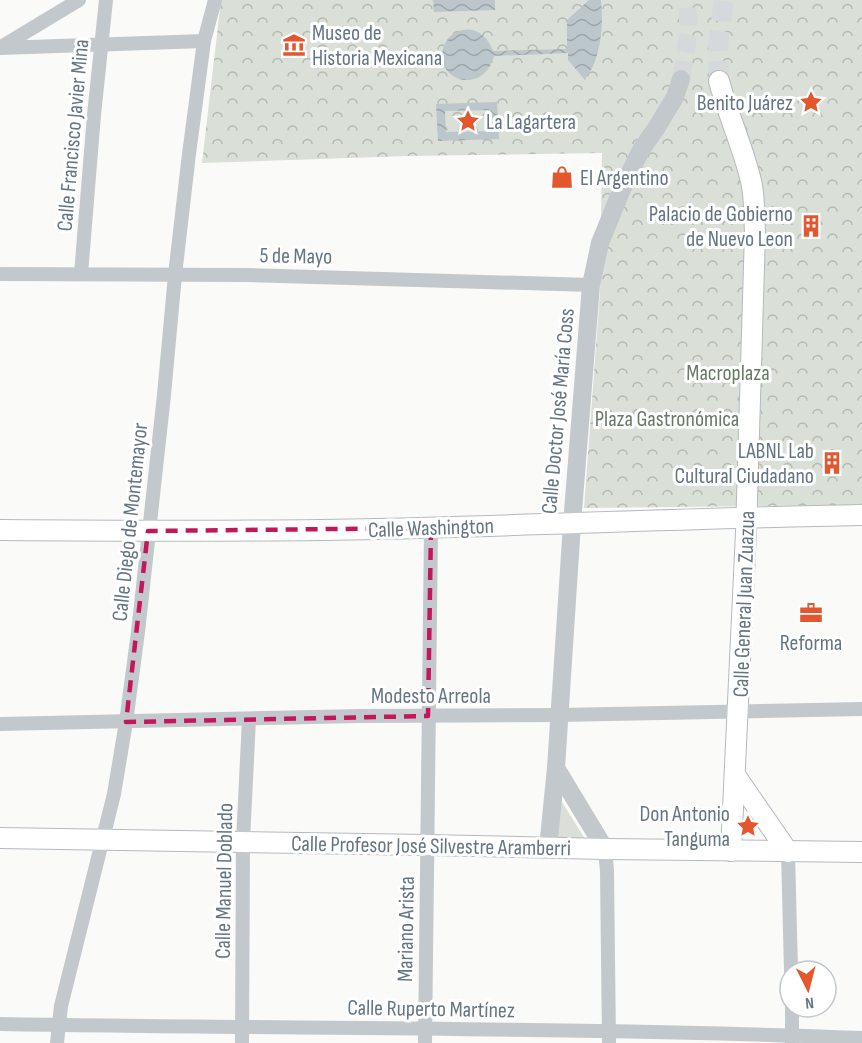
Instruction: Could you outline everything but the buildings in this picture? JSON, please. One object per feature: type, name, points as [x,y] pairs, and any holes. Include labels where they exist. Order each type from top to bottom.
[{"type":"main road","name":"Calle General Juan Zuazua","points":[[719,81],[741,143],[752,183],[754,233],[746,517],[731,851]]},
{"type":"main road","name":"Calle Washington","points":[[0,530],[431,528],[862,515]]},
{"type":"main road","points":[[735,775],[788,852]]},
{"type":"main road","name":"Calle Profesor José Silvestre Aramberri","points":[[0,838],[862,852]]},
{"type":"street","points":[[0,48],[79,0]]},
{"type":"street","name":"Calle Francisco Javier Mina","points":[[81,274],[106,0]]},
{"type":"street","name":"Calle Diego de Montemayor","points":[[57,1043],[66,986],[114,794],[126,722],[138,632],[189,154],[204,41],[214,0]]},
{"type":"street","points":[[0,48],[204,41]]},
{"type":"street","name":"Calle Doctor José María Coss","points":[[548,848],[556,768],[591,285],[600,243],[622,189],[641,150],[675,97],[681,79]]},
{"type":"street","name":"5 de Mayo","points":[[0,274],[296,276],[591,285]]},
{"type":"street","name":"Mariano Arista","points":[[425,1036],[431,528]]},
{"type":"street","name":"Modesto Arreola","points":[[0,724],[862,709]]},
{"type":"street","name":"Calle Manuel Doblado","points":[[242,1043],[243,842],[249,719]]},
{"type":"street","points":[[556,768],[605,849],[609,1038]]},
{"type":"street","points":[[788,852],[791,959]]},
{"type":"street","points":[[792,1019],[792,1039]]},
{"type":"street","name":"Calle Ruperto Martínez","points":[[0,1024],[242,1027],[425,1036],[862,1038]]},
{"type":"highlighted area","points":[[431,528],[428,716],[126,722],[148,531]]},
{"type":"green space","name":"Macroplaza","points":[[221,0],[862,0],[862,505],[584,508],[600,292],[602,153],[408,156],[202,163]]},
{"type":"green space","points":[[560,799],[587,842],[557,840]]},
{"type":"water","points":[[433,0],[495,0],[495,10],[434,12]]},
{"type":"water","points":[[589,0],[601,0],[602,22],[598,51],[585,80],[568,60],[568,53],[494,56],[488,68],[480,76],[471,80],[461,80],[446,69],[442,60],[445,43],[457,32],[469,29],[484,36],[493,51],[567,49],[567,20]]},
{"type":"water","points":[[497,102],[499,139],[438,141],[436,104]],"holes":[[[490,110],[490,131],[446,132],[445,111]]]},
{"type":"tunnel","points":[[681,79],[689,31],[687,0]]},
{"type":"tunnel","points":[[719,81],[718,45],[724,0]]},
{"type":"place","name":"Museo de Historia Mexicana","points":[[294,45]]},
{"type":"place","name":"Benito Juárez","points":[[811,102]]},
{"type":"place","name":"La Lagartera","points":[[468,121]]},
{"type":"place","name":"El Argentino","points":[[562,177]]},
{"type":"place","name":"Palacio de Gobierno de Nuevo Leon","points":[[811,226]]},
{"type":"place","name":"LABNL Lab Cultural Ciudadano","points":[[832,463]]},
{"type":"place","name":"Reforma","points":[[811,613]]},
{"type":"place","name":"Don Antonio Tanguma","points":[[748,826]]},
{"type":"park label","name":"Plaza Gastronómica","points":[[667,418]]}]
